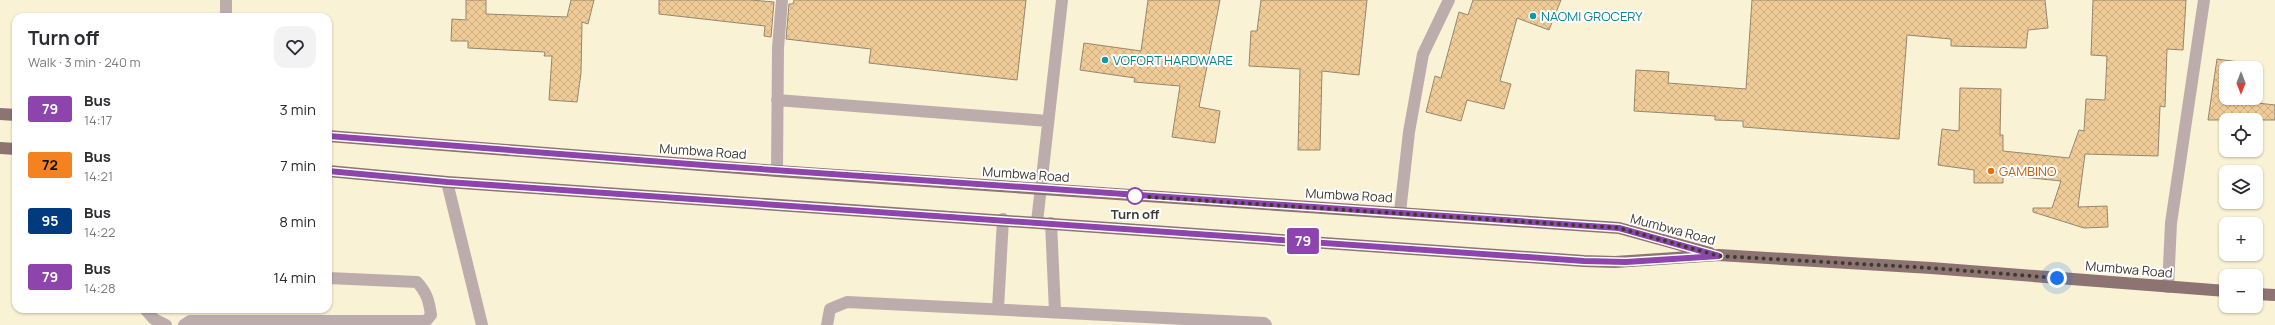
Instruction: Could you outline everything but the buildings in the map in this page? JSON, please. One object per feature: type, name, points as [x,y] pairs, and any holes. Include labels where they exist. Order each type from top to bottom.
[{"type":"main road","points":[[0,114],[12,115]]},
{"type":"main road","name":"Mumbwa Road","points":[[332,136],[777,171],[1619,228],[1719,256]]},
{"type":"main road","points":[[0,148],[12,149]]},
{"type":"main road","name":"Mumbwa Road","points":[[332,171],[447,182],[1615,262],[1719,256],[1931,268],[2219,291]]},
{"type":"main road","points":[[2263,294],[2275,295]]},
{"type":"street","points":[[226,0],[226,13]]},
{"type":"street","points":[[777,171],[778,48],[782,0]]},
{"type":"street","points":[[1037,222],[1062,0]]},
{"type":"street","points":[[1400,212],[1409,132],[1423,54],[1450,0]]},
{"type":"street","points":[[2168,287],[2172,216],[2204,0]]},
{"type":"street","points":[[777,100],[1048,121]]},
{"type":"street","points":[[447,182],[482,325]]},
{"type":"street","points":[[998,309],[1003,219]]},
{"type":"street","points":[[1051,223],[1055,311]]},
{"type":"street","points":[[184,325],[190,321],[250,318],[322,323],[426,321],[431,315],[430,302],[425,291],[417,282],[332,278]]},
{"type":"street","points":[[827,325],[830,309],[847,302],[1055,311],[1264,323],[1266,325]]},
{"type":"street","points":[[149,313],[154,319],[166,325]]},
{"type":"bus line","name":"79","points":[[332,136],[516,152],[1619,228],[1639,232],[1719,256],[1626,262],[1584,261],[1003,219],[447,182],[332,171]]},
{"type":"place","name":"NAOMI GROCERY","points":[[1533,16]]},
{"type":"place","name":"VOFORT HARDWARE","points":[[1105,60]]},
{"type":"place","name":"GAMBINO","points":[[1991,171]]},
{"type":"place","name":"Turn off","points":[[1135,196]]},
{"type":"route","points":[[1135,196],[1400,212],[1619,228],[1639,232],[1719,256],[1931,268],[2057,278]]}]
